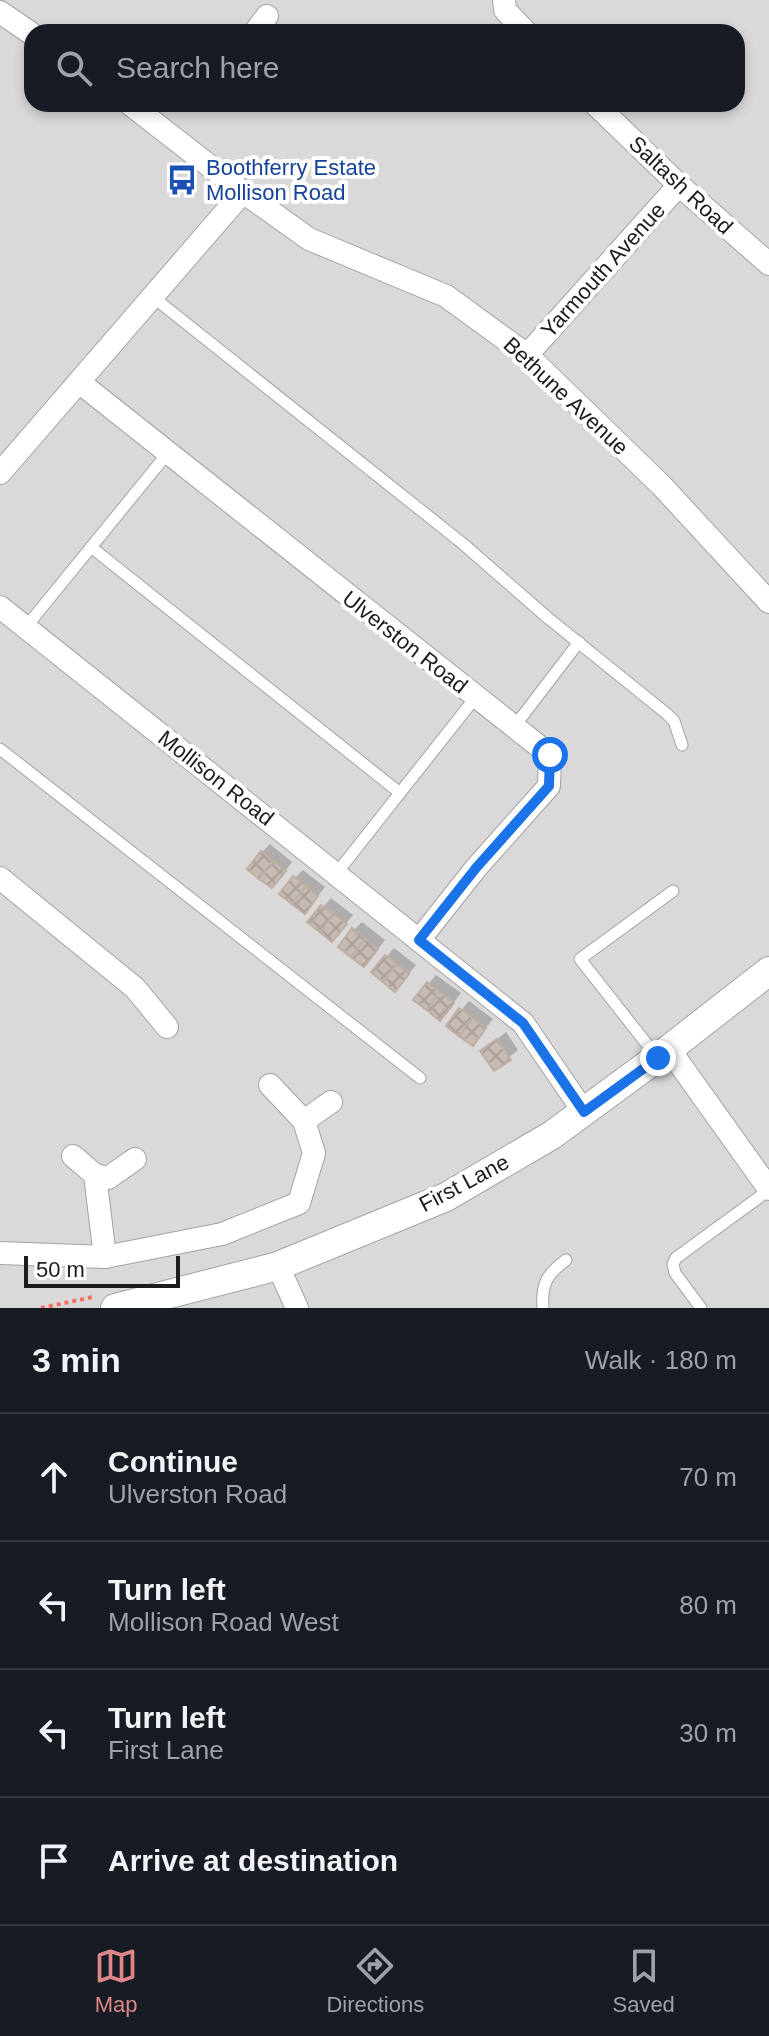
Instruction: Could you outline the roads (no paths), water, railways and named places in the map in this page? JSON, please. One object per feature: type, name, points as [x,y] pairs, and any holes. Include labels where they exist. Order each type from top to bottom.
[{"type":"street","points":[[504,0],[505,10],[518,24]]},
{"type":"street","points":[[0,12],[24,28]]},
{"type":"street","name":"Bethune Avenue","points":[[145,112],[243,192],[309,239],[446,296],[527,355],[662,486],[769,602]]},
{"type":"street","name":"Saltash Road","points":[[603,112],[679,185],[769,264]]},
{"type":"street","name":"Yarmouth Avenue","points":[[527,355],[679,185]]},
{"type":"street","points":[[0,473],[243,192]]},
{"type":"street","name":"Ulverston Road","points":[[79,382],[550,755],[549,786],[476,868],[425,945]]},
{"type":"street","name":"Mollison Road","points":[[0,607],[523,1023],[584,1112]]},
{"type":"street","points":[[0,878],[135,988],[167,1027]]},
{"type":"street","name":"First Lane","points":[[109,1301],[278,1266],[446,1197],[552,1135],[664,1054],[769,971]]},
{"type":"street","points":[[664,1054],[769,1189]]},
{"type":"street","points":[[0,1253],[105,1257],[222,1234],[299,1203],[314,1153],[304,1121],[270,1085]]},
{"type":"street","points":[[304,1121],[331,1102]]},
{"type":"street","points":[[73,1156],[95,1175],[108,1178],[135,1159]]},
{"type":"street","points":[[95,1175],[105,1257]]},
{"type":"street","points":[[278,1266],[297,1308]]},
{"type":"lane","points":[[153,297],[451,533],[548,618],[667,714],[674,721],[682,745]]},
{"type":"lane","points":[[26,627],[167,454]]},
{"type":"lane","points":[[91,547],[400,793]]},
{"type":"lane","points":[[513,727],[579,642]]},
{"type":"lane","points":[[336,874],[475,698]]},
{"type":"lane","points":[[0,749],[420,1078]]},
{"type":"lane","points":[[664,1054],[580,959],[673,891]]},
{"type":"lane","points":[[701,1308],[675,1273],[673,1264],[676,1258],[769,1189]]},
{"type":"lane","points":[[543,1308],[541,1292],[545,1278],[566,1260]]},
{"type":"place","name":"Boothferry Estate Mollison Road","points":[[182,180]]}]
